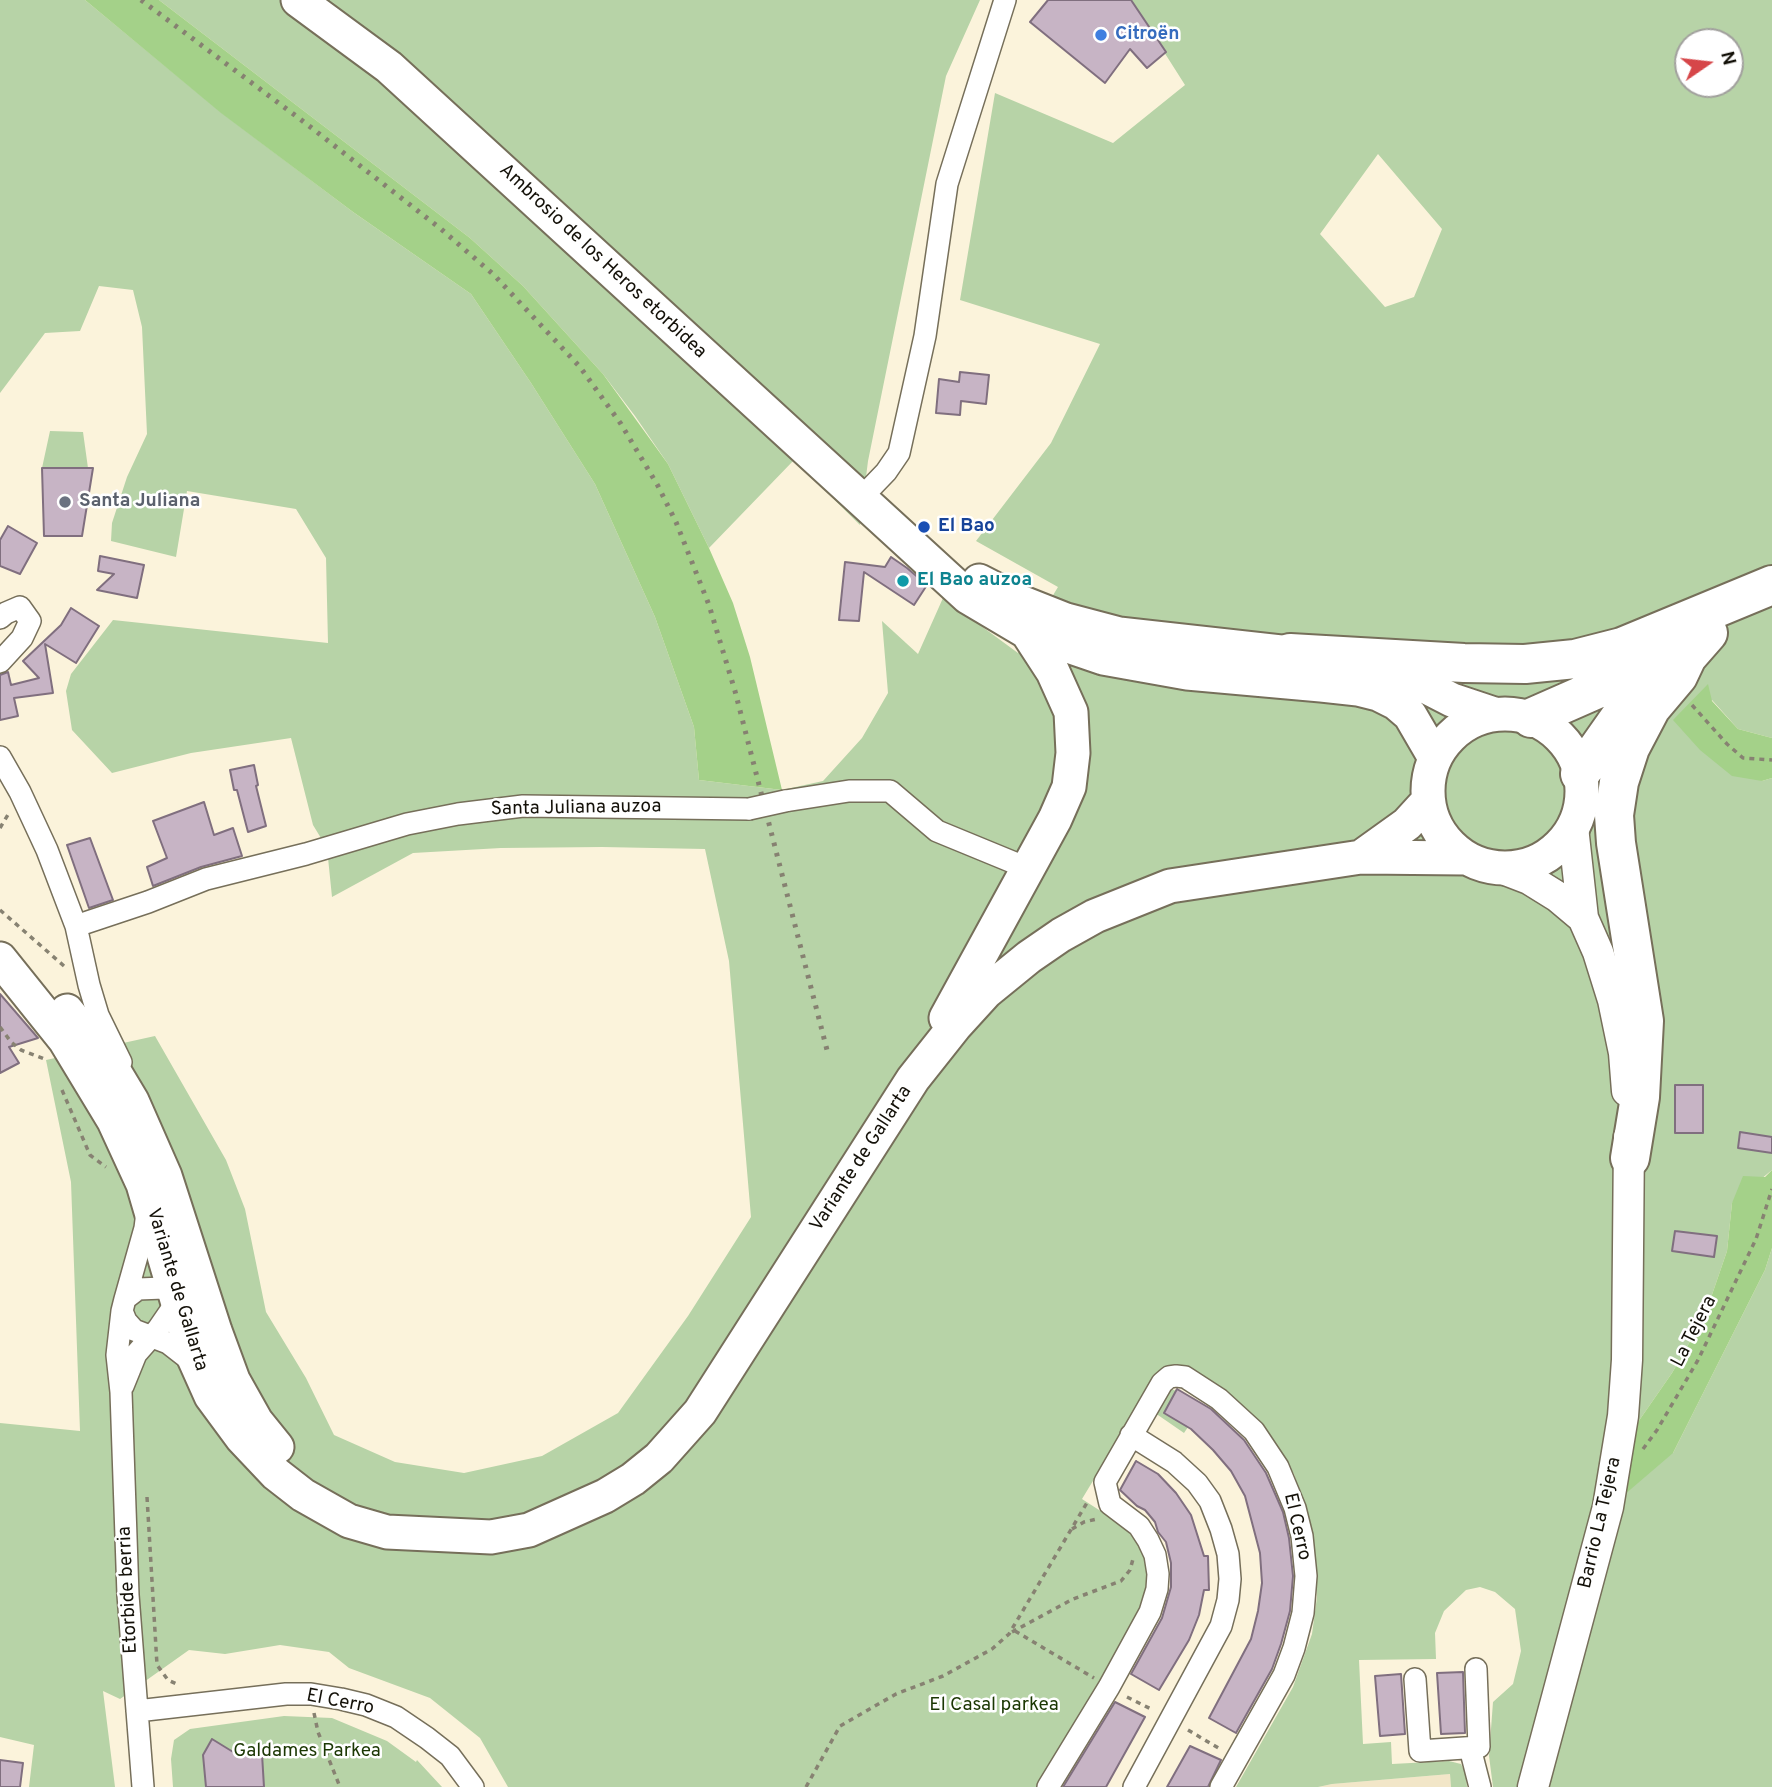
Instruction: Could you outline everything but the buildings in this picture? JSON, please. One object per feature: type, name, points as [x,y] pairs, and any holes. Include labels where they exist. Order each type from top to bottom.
[{"type":"highway","points":[[1290,653],[1464,663],[1525,664],[1575,659],[1622,647],[1772,585]]},
{"type":"highway","points":[[1580,774],[1625,710],[1650,685],[1772,595]]},
{"type":"highway","points":[[1513,716],[1690,657]]},
{"type":"highway","points":[[1630,1158],[1640,1097],[1644,1021],[1618,869],[1614,815],[1619,782],[1630,748],[1651,708],[1690,657]]},
{"type":"main road","name":"Ambrosio de los Heros etorbidea","points":[[298,0],[389,67],[899,533]]},
{"type":"main road","points":[[899,533],[968,597],[1027,632],[1103,658],[1186,673],[1334,686],[1378,694],[1396,703],[1410,715],[1435,758]]},
{"type":"main road","points":[[899,533],[992,589],[1066,620],[1155,640],[1290,653],[1390,673],[1415,681],[1452,700],[1513,716],[1542,724],[1563,740],[1576,762],[1582,792],[1580,810],[1561,845],[1544,858],[1524,866],[1503,869],[1484,866],[1465,858],[1440,834],[1428,801],[1429,779],[1435,758],[1445,741],[1459,728],[1476,719],[1513,716]]},
{"type":"main road","points":[[914,1079],[1055,819],[1069,787],[1073,753],[1071,712],[1053,672],[1027,632]]},
{"type":"main road","name":"Variante de Gallarta","points":[[1361,857],[1407,824],[1428,801]]},
{"type":"main road","name":"Variante de Gallarta","points":[[0,956],[65,1040],[122,1139],[140,1177],[198,1366],[211,1396],[242,1438],[276,1474],[303,1495],[349,1521],[387,1532],[491,1537],[529,1530],[606,1496],[659,1458],[700,1412],[914,1079],[955,1026],[986,992],[1029,957],[1095,916],[1170,886],[1361,857],[1465,858]]},
{"type":"main road","name":"Variante de Gallarta","points":[[0,956],[33,976],[96,1036],[131,1101],[166,1177],[233,1380],[256,1421],[307,1478],[330,1494],[425,1533]]},
{"type":"street","points":[[860,499],[886,472],[899,453],[925,336],[947,184],[1005,0]]},
{"type":"street","points":[[0,618],[20,607],[30,621],[22,638],[0,662]]},
{"type":"street","points":[[0,757],[47,850],[76,926],[89,985],[96,1036],[106,1076],[120,1107],[122,1139]]},
{"type":"street","name":"Santa Juliana auzoa","points":[[76,926],[206,879],[306,854],[407,824],[523,806],[749,810],[785,801],[849,791],[890,791],[937,831],[1027,868]]},
{"type":"street","points":[[1573,827],[1583,918]]},
{"type":"street","points":[[1503,869],[1539,885],[1583,918]]},
{"type":"street","name":"Barrio La Tejera","points":[[1533,1787],[1593,1568],[1615,1469],[1623,1416],[1627,1360],[1630,1158],[1627,1090],[1619,1027],[1607,980],[1583,918]]},
{"type":"street","name":"Etorbide berria","points":[[143,1787],[128,1595],[121,1392],[117,1355],[118,1331],[145,1228],[148,1203]]},
{"type":"street","name":"Etorbide berria","points":[[121,1392],[136,1354],[177,1297],[187,1272],[189,1250]]},
{"type":"street","points":[[198,1366],[168,1343],[134,1331],[126,1321],[124,1305],[138,1289],[151,1287],[194,1307],[208,1350],[221,1378],[256,1421]]},
{"type":"street","name":"El Cerro","points":[[1105,1482],[1162,1383],[1169,1377],[1185,1377],[1219,1399],[1254,1431],[1278,1467],[1295,1508],[1302,1536],[1306,1576],[1303,1613],[1294,1648],[1284,1675],[1221,1787]]},
{"type":"street","points":[[1131,1435],[1174,1462],[1197,1483],[1210,1501],[1222,1529],[1230,1579],[1222,1626],[1133,1787]]},
{"type":"street","points":[[1048,1787],[1109,1687],[1150,1612],[1157,1589],[1157,1565],[1148,1540],[1139,1526],[1110,1504],[1105,1482]]},
{"type":"street","points":[[1415,1679],[1420,1751],[1479,1747],[1476,1669]]},
{"type":"street","name":"El Cerro","points":[[136,1711],[286,1694],[341,1699],[366,1705],[407,1724],[450,1756],[472,1787]]},
{"type":"street","points":[[1470,1748],[1480,1787]]},
{"type":"path","points":[[1690,657],[1704,720],[1743,758],[1772,760]]},
{"type":"path","points":[[0,910],[61,964]]},
{"type":"path","points":[[0,1027],[20,1050],[52,1061]]},
{"type":"path","points":[[59,1080],[72,1118],[90,1155],[112,1171]]},
{"type":"path","name":"La Tejera","points":[[1615,1469],[1634,1460],[1657,1430],[1698,1360],[1756,1239],[1772,1189]]},
{"type":"path","points":[[1009,1634],[1092,1493],[1105,1482]]},
{"type":"path","points":[[146,1485],[157,1665],[168,1680],[187,1688]]},
{"type":"path","points":[[1070,1530],[1084,1522],[1100,1518]]},
{"type":"path","points":[[806,1787],[840,1727],[896,1694],[943,1676],[992,1649],[1014,1630],[1073,1599],[1121,1581],[1134,1563],[1132,1551]]},
{"type":"path","points":[[1014,1630],[1100,1682]]},
{"type":"path","points":[[1127,1697],[1151,1709]]},
{"type":"path","points":[[314,1712],[318,1732],[341,1787]]},
{"type":"path","points":[[1180,1725],[1225,1752]]},
{"type":"shaded area","points":[[1450,1774],[1451,1787],[1318,1787],[1332,1784]]},
{"type":"green space","name":"El Casal parkea","points":[[0,0],[85,0],[222,113],[353,212],[471,294],[595,484],[655,617],[694,727],[699,780],[782,790],[823,781],[862,738],[888,693],[882,621],[918,654],[943,598],[1018,653],[1058,587],[976,541],[1051,443],[1100,344],[960,300],[995,93],[1113,143],[1185,85],[1131,0],[1772,0],[1772,738],[1738,729],[1712,700],[1674,720],[1762,781],[1772,778],[1772,1170],[1732,1203],[1727,1251],[1705,1315],[1672,1373],[1638,1422],[1673,1453],[1765,1270],[1772,1248],[1772,1787],[1493,1787],[1489,1756],[1493,1702],[1513,1684],[1521,1651],[1515,1609],[1495,1592],[1480,1587],[1466,1590],[1444,1611],[1435,1633],[1436,1659],[1359,1660],[1363,1744],[1391,1742],[1392,1764],[1449,1761],[1461,1764],[1466,1774],[1467,1787],[1451,1787],[1450,1774],[1318,1787],[1236,1787],[1293,1687],[1312,1634],[1317,1597],[1312,1531],[1294,1474],[1269,1437],[1236,1402],[1184,1365],[1157,1375],[1082,1499],[1116,1521],[1139,1542],[1147,1561],[1149,1580],[1139,1614],[1041,1787],[508,1787],[480,1738],[430,1698],[349,1668],[329,1652],[280,1645],[225,1654],[189,1650],[120,1699],[103,1691],[115,1787],[29,1787],[34,1745],[0,1737],[0,1423],[80,1431],[71,1182],[46,1060],[155,1036],[226,1160],[245,1209],[266,1312],[306,1378],[334,1435],[395,1462],[464,1473],[542,1456],[618,1413],[688,1316],[751,1217],[729,961],[705,849],[501,848],[413,853],[332,897],[327,848],[313,825],[291,738],[191,753],[112,773],[72,730],[66,691],[71,674],[113,620],[328,643],[326,558],[296,509],[187,491],[176,557],[111,541],[112,523],[127,477],[147,434],[142,327],[133,290],[99,286],[80,331],[45,333],[0,393]],"holes":[[[1378,154],[1442,229],[1414,297],[1385,307],[1320,234]]]},
{"type":"green space","points":[[85,0],[159,0],[470,238],[523,286],[603,374],[668,464],[733,603],[750,657],[782,790],[699,780],[694,727],[655,617],[595,484],[471,294],[353,212],[221,113]]},
{"type":"green space","points":[[159,0],[980,0],[946,76],[868,461],[860,525],[794,460],[709,548],[668,464],[635,416],[603,374],[523,286],[470,238]]},
{"type":"green space","points":[[50,431],[83,432],[88,468],[42,468]]},
{"type":"green space","points":[[1708,684],[1712,701],[1738,729],[1772,738],[1772,778],[1762,781],[1732,776],[1700,750],[1673,720]]},
{"type":"green space","points":[[1772,1170],[1772,1248],[1765,1270],[1673,1453],[1624,1495],[1638,1422],[1672,1373],[1705,1315],[1727,1251],[1732,1203],[1743,1176],[1765,1177]]},
{"type":"green space","points":[[1170,1388],[1176,1391],[1164,1413],[1188,1427],[1184,1433],[1155,1413]]},
{"type":"green space","name":"Galdames Parkea","points":[[284,1716],[332,1718],[387,1741],[416,1762],[417,1760],[442,1787],[173,1787],[171,1759],[174,1740],[190,1729]]},
{"type":"railway","points":[[141,0],[304,122],[441,229],[494,275],[580,367],[621,424],[676,522],[709,605],[735,691],[827,1050]]},
{"type":"place","name":"Citroën","points":[[1101,35]]},
{"type":"place","name":"Santa Juliana","points":[[65,502]]},
{"type":"place","name":"El Bao","points":[[924,527]]},
{"type":"place","name":"El Bao auzoa","points":[[903,581]]}]
